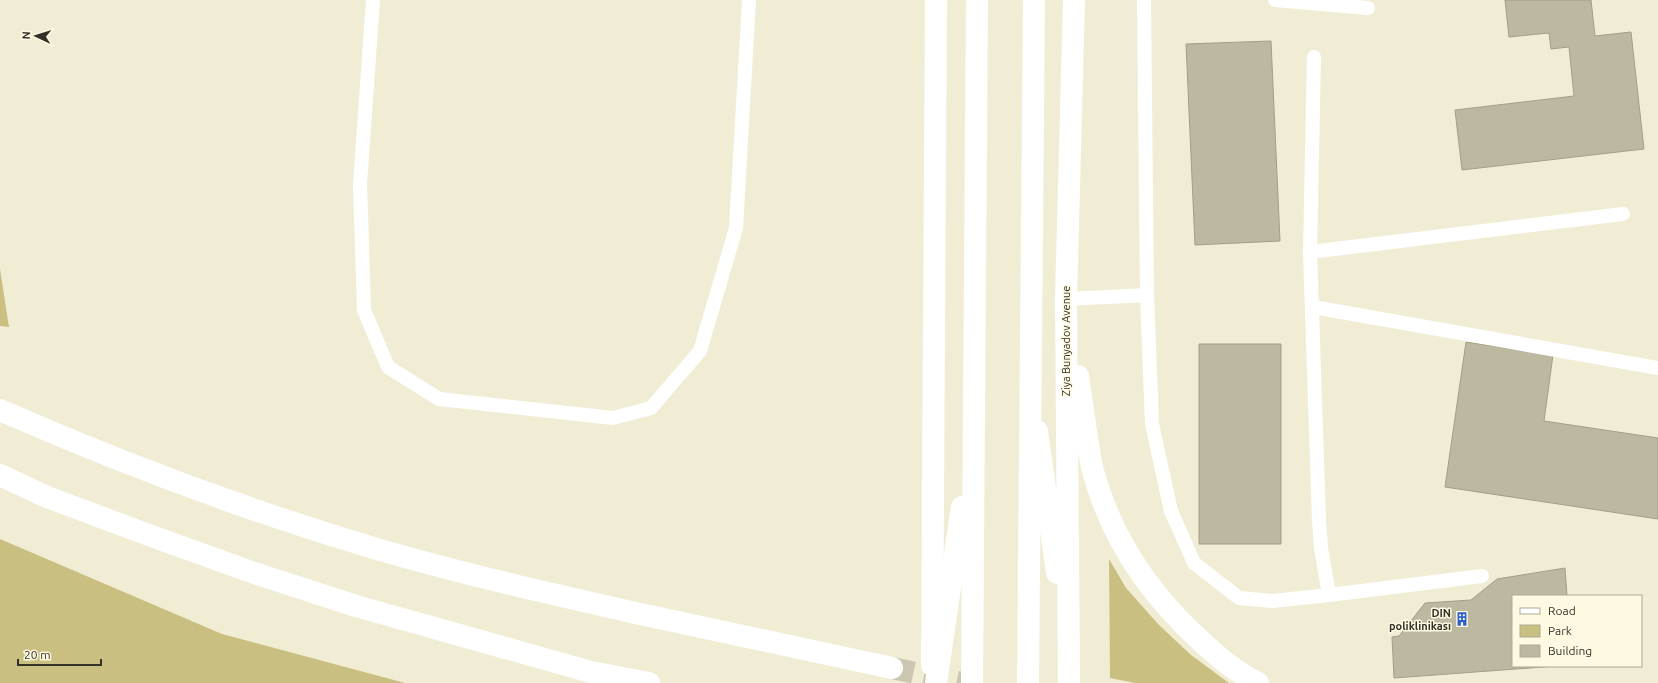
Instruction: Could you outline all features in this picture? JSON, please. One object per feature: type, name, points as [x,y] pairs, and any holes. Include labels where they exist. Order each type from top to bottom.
[{"type":"main road","points":[[932,683],[936,0]]},
{"type":"main road","points":[[972,683],[977,0]]},
{"type":"main road","points":[[1028,683],[1034,0]]},
{"type":"main road","name":"Ziya Bunyadov Avenue","points":[[1069,673],[1066,299],[1074,0]]},
{"type":"main road","points":[[1066,299],[1092,470],[1105,509],[1120,542],[1148,585],[1181,623],[1218,657],[1249,679],[1258,683]]},
{"type":"main road","points":[[1030,382],[1069,673]]},
{"type":"main road","points":[[0,410],[65,439],[168,478],[275,516],[378,549],[525,588],[892,668]]},
{"type":"main road","points":[[936,683],[974,426]]},
{"type":"main road","points":[[0,475],[47,497],[146,534],[254,573],[356,606],[591,672],[650,683]]},
{"type":"lane","points":[[373,0],[360,184],[364,310],[388,367],[439,399],[612,418],[651,408],[700,351],[736,228],[749,0]]},
{"type":"lane","points":[[1144,0],[1147,295],[1152,424],[1171,511],[1194,563],[1239,598],[1272,601],[1482,576]]},
{"type":"lane","points":[[1275,0],[1368,8]]},
{"type":"lane","points":[[1314,57],[1310,252],[1320,541],[1329,595]]},
{"type":"lane","points":[[1310,252],[1624,214]]},
{"type":"lane","points":[[1066,299],[1147,295]]},
{"type":"lane","points":[[1313,307],[1658,368]]},
{"type":"green space","points":[[0,269],[9,327],[0,326]]},
{"type":"green space","points":[[0,539],[222,634],[405,683],[0,683]]},
{"type":"green space","points":[[1109,559],[1126,588],[1159,625],[1191,655],[1229,683],[1135,683],[1110,678]]},
{"type":"building","points":[[1505,0],[1591,0],[1595,36],[1631,32],[1644,149],[1462,170],[1455,110],[1574,96],[1569,47],[1551,49],[1549,33],[1509,37]]},
{"type":"building","points":[[1271,41],[1280,241],[1195,245],[1186,44]]},
{"type":"building","points":[[1466,342],[1553,355],[1544,421],[1658,438],[1658,519],[1445,487]]},
{"type":"building","points":[[1199,344],[1281,344],[1281,544],[1199,544]]},
{"type":"building","name":"DIN poliklinikası","points":[[1565,568],[1567,595],[1512,595],[1512,667],[1543,667],[1394,678],[1392,637],[1399,636],[1425,603],[1471,600],[1497,579]]},
{"type":"tunnel","points":[[892,668],[962,683]]},
{"type":"place","name":"DIN poliklinikası","points":[[1462,619]]}]
